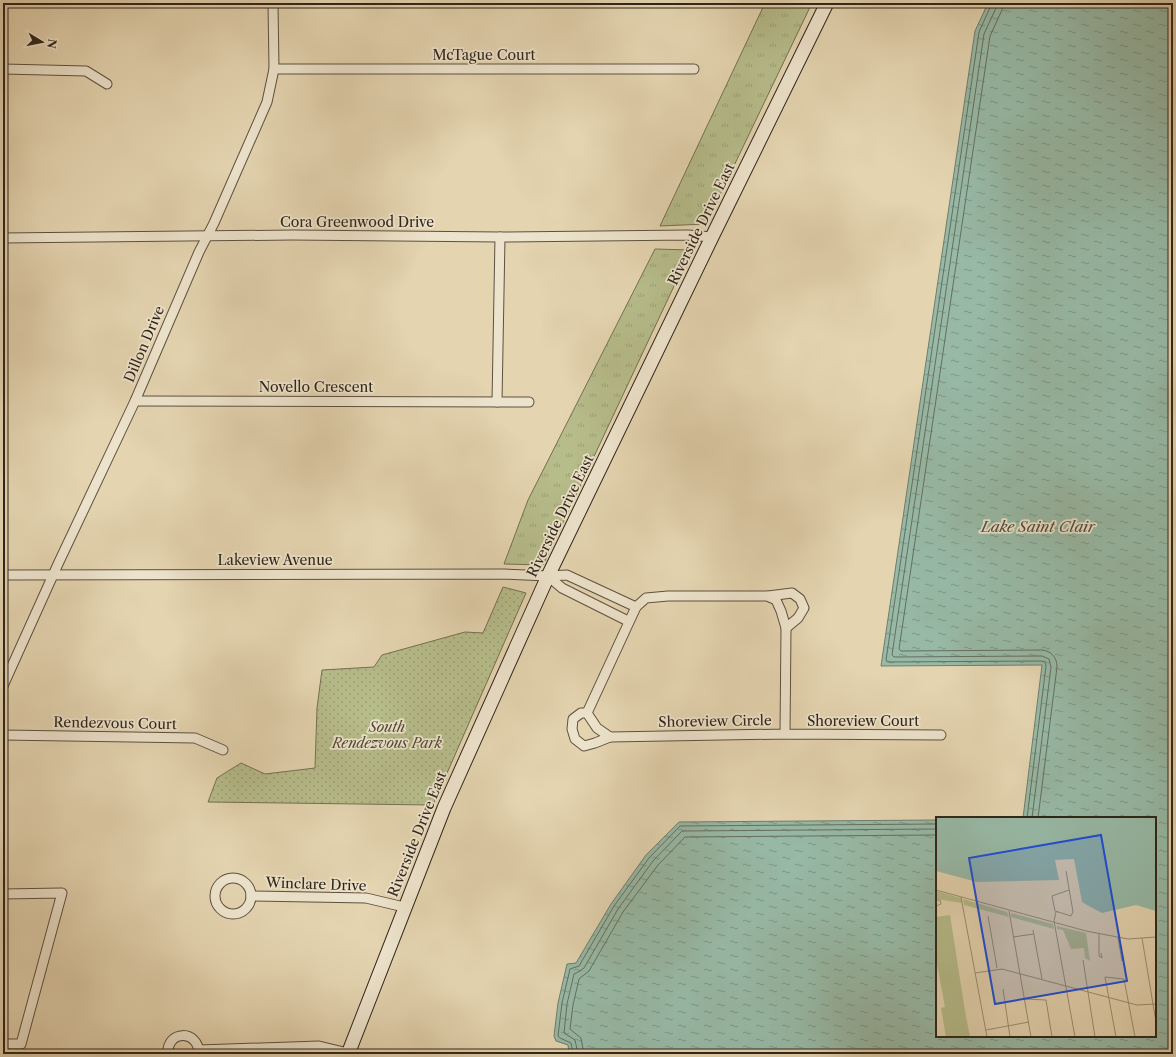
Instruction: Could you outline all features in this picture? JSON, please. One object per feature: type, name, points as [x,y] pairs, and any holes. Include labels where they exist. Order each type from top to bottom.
[{"type":"main road","name":"Riverside Drive East","points":[[348,1054],[404,907],[444,808],[548,576],[827,3]]},
{"type":"street","name":"Dillon Drive","points":[[3,686],[53,575],[135,401],[199,252],[267,102],[274,69],[273,3]]},
{"type":"street","points":[[3,69],[86,72],[107,84]]},
{"type":"street","name":"McTague Court","points":[[274,69],[694,69]]},
{"type":"street","name":"Cora Greenwood Drive","points":[[3,238],[292,235],[500,237],[688,235],[712,237]]},
{"type":"street","points":[[497,402],[500,237]]},
{"type":"street","name":"Novello Crescent","points":[[135,401],[529,402]]},
{"type":"street","name":"Lakeview Avenue","points":[[3,575],[504,574],[548,576]]},
{"type":"street","points":[[548,576],[567,575],[636,607]]},
{"type":"street","points":[[548,576],[562,588],[628,622]]},
{"type":"street","points":[[610,737],[597,728],[587,713],[628,622],[636,607],[646,598],[668,596],[767,596],[792,593],[800,599],[804,608],[798,618],[786,628]]},
{"type":"street","name":"Shoreview Circle","points":[[587,713],[580,713],[573,719],[572,729],[575,740],[584,746],[610,737],[785,734],[786,628],[782,611],[776,600],[767,596]]},
{"type":"street","name":"Shoreview Court","points":[[785,734],[941,735]]},
{"type":"street","name":"Rendezvous Court","points":[[3,735],[195,738],[223,750]]},
{"type":"street","name":"Winclare Drive","points":[[230,877],[240,879],[248,886],[251,896],[248,906],[240,912],[230,914],[220,910],[215,901],[215,890],[220,882],[230,877]]},
{"type":"street","points":[[3,894],[62,893],[21,1044],[3,1044]]},
{"type":"street","name":"Winclare Drive","points":[[251,896],[366,898],[404,907]]},
{"type":"street","points":[[168,1054],[167,1049],[170,1042],[179,1036],[189,1037],[194,1040],[199,1052],[319,1046],[348,1054]]},
{"type":"green space","points":[[765,3],[812,3],[706,224],[660,226]]},
{"type":"green space","points":[[655,249],[691,250],[543,565],[504,564],[528,500]]},
{"type":"green space","name":"South Rendezvous Park","points":[[503,587],[526,593],[433,805],[208,802],[217,778],[241,763],[265,774],[315,768],[317,708],[322,670],[374,667],[382,655],[465,632],[483,633]]},
{"type":"water","name":"Lake Saint Clair","points":[[988,3],[1173,3],[1173,1054],[569,1054],[568,1045],[556,1041],[554,1036],[558,1003],[567,964],[576,963],[611,904],[646,855],[679,822],[936,820],[936,1037],[1156,1037],[1156,817],[1023,817],[1042,665],[881,666],[975,31]]}]
